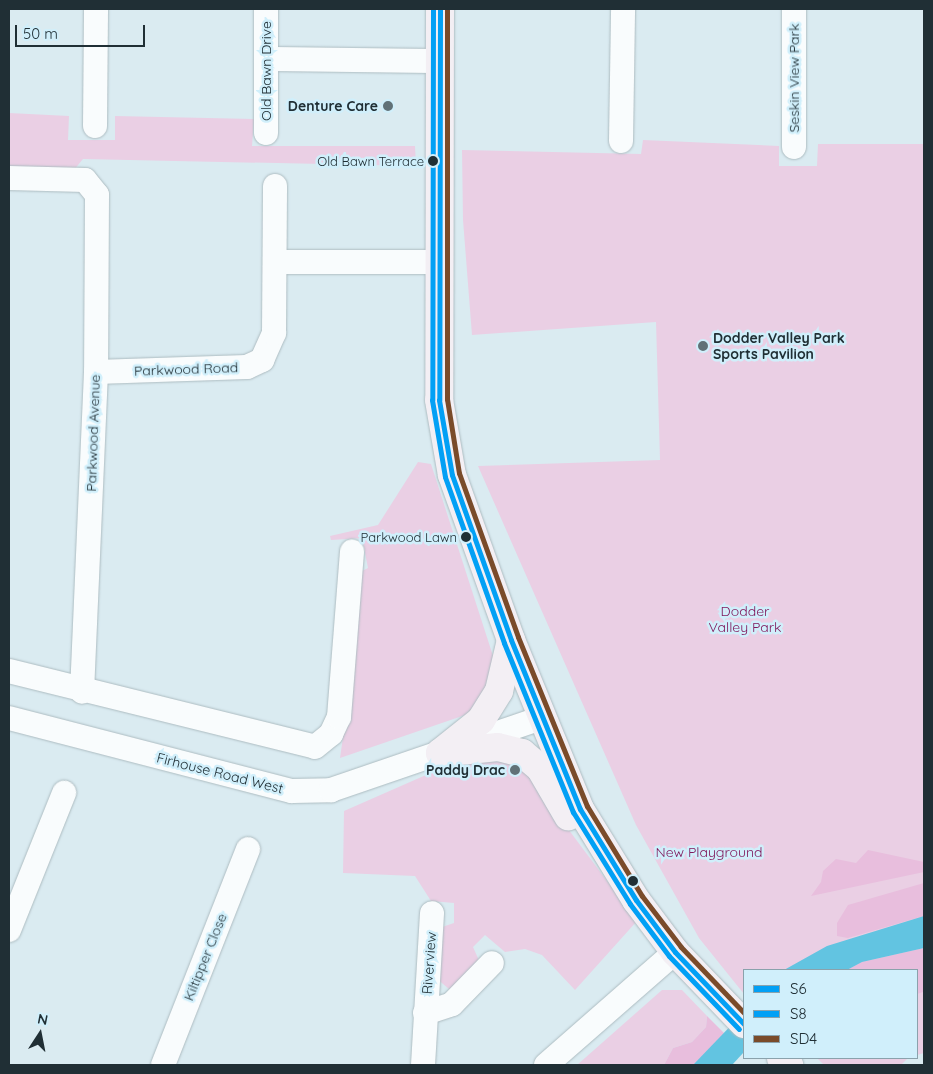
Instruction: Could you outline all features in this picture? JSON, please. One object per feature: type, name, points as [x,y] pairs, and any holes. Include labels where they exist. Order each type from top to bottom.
[{"type":"main road","points":[[440,9],[439,400],[445,443],[511,640],[580,809],[636,900],[675,952],[735,1015]]},
{"type":"main road","points":[[440,753],[481,720],[493,701],[505,677],[511,640]]},
{"type":"main road","points":[[440,753],[498,747],[530,759],[596,864],[636,900]]},
{"type":"street","points":[[95,126],[96,9]]},
{"type":"street","name":"Old Bawn Drive","points":[[266,9],[266,134]]},
{"type":"street","points":[[621,141],[622,9]]},
{"type":"street","name":"Seskin View Park","points":[[794,9],[794,148]]},
{"type":"street","points":[[266,59],[440,61]]},
{"type":"street","name":"Parkwood Avenue","points":[[9,178],[85,180],[97,195],[96,372],[82,692]]},
{"type":"street","name":"Parkwood Road","points":[[96,372],[247,367],[262,360],[274,333],[276,262],[275,186]]},
{"type":"street","points":[[276,262],[438,262]]},
{"type":"street","points":[[9,671],[82,692],[314,747],[331,734],[339,717],[352,552]]},
{"type":"street","name":"Firhouse Road West","points":[[9,718],[292,791],[331,790],[544,717]]},
{"type":"street","points":[[9,930],[64,793]]},
{"type":"street","name":"Kiltipper Close","points":[[163,1065],[248,849]]},
{"type":"street","name":"Riverview","points":[[423,1065],[432,913]]},
{"type":"street","points":[[546,1065],[675,952]]},
{"type":"street","name":"Riverview","points":[[425,1013],[452,1004],[492,963]]},
{"type":"green space","points":[[9,113],[69,116],[68,140],[115,140],[115,116],[254,119],[252,146],[415,146],[416,166],[83,159],[73,171],[9,168]]},
{"type":"green space","name":"Dodder Valley Park","points":[[643,140],[779,146],[779,166],[817,166],[818,144],[924,144],[924,1053],[918,1055],[918,969],[743,969],[743,993],[699,938],[636,825],[478,466],[660,460],[656,322],[472,335],[463,220],[462,150],[641,154]]},
{"type":"green space","points":[[418,462],[431,464],[494,659],[492,689],[471,713],[340,758],[356,648],[358,573],[368,568],[362,538],[331,540],[330,536],[378,525]]},
{"type":"green space","points":[[515,758],[637,921],[575,990],[542,955],[525,949],[505,952],[485,935],[473,947],[481,965],[465,984],[449,989],[436,978],[442,927],[454,923],[454,903],[431,901],[415,876],[343,873],[344,811],[451,764]]},
{"type":"green space","points":[[662,990],[682,990],[707,1016],[706,1027],[692,1042],[673,1048],[664,1065],[577,1065]]},
{"type":"green space","points":[[818,1059],[907,1059],[901,1065],[824,1065]]},
{"type":"shaded area","points":[[868,850],[924,862],[924,872],[811,896],[821,882],[823,871],[836,859],[856,863]]},
{"type":"shaded area","points":[[924,883],[924,916],[848,938],[837,936],[837,923],[848,905]]},
{"type":"shaded area","points":[[924,948],[923,992],[918,994],[918,969],[849,969],[862,962]]},
{"type":"shaded area","points":[[707,1016],[726,1035],[693,1065],[664,1065],[673,1048],[692,1042],[706,1027]]},
{"type":"water","points":[[924,916],[924,948],[862,962],[849,969],[786,969],[827,946]]},
{"type":"water","points":[[743,1013],[743,1053],[732,1065],[693,1065]]},
{"type":"transit line","name":"S8","points":[[433,9],[432,400],[445,477],[504,643],[573,812],[630,904],[669,956],[739,1029]]},
{"type":"transit line","name":"S6","points":[[440,9],[439,400],[452,475],[511,640],[580,809],[636,900],[675,952],[743,1023]]},
{"type":"transit line","name":"SD4","points":[[447,9],[447,399],[459,473],[518,637],[587,806],[642,896],[681,947],[743,1012]]},
{"type":"place","name":"Denture Care","points":[[388,106]]},
{"type":"place","name":"Old Bawn Terrace","points":[[433,161]]},
{"type":"place","name":"Dodder Valley Park Sports Pavilion","points":[[703,346]]},
{"type":"place","name":"Parkwood Lawn","points":[[466,537]]},
{"type":"place","name":"Paddy Drac","points":[[515,770]]},
{"type":"park label","name":"New Playground","points":[[709,852]]}]
